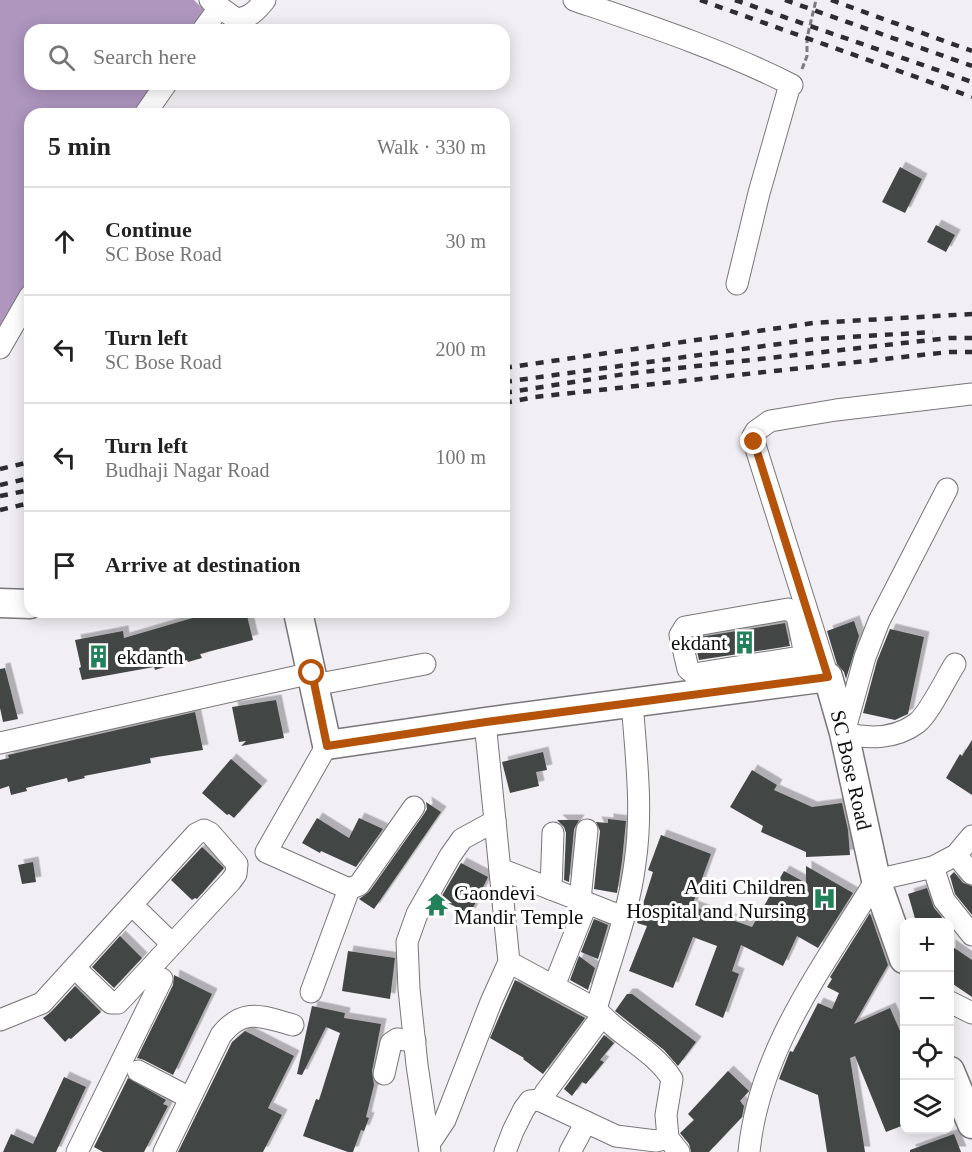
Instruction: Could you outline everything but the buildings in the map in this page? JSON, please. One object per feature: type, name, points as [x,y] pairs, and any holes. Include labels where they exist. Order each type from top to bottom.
[{"type":"street","points":[[206,24],[214,4],[236,19],[246,18],[265,0]]},
{"type":"street","points":[[574,0],[661,30],[792,85],[789,88],[759,193],[737,284]]},
{"type":"street","points":[[149,108],[162,90]]},
{"type":"street","points":[[0,348],[24,306]]},
{"type":"street","points":[[815,671],[753,436],[770,421],[836,410],[972,394]]},
{"type":"street","points":[[947,489],[879,621],[865,657],[844,734],[864,738],[882,736],[902,731],[918,723],[955,664]]},
{"type":"street","points":[[0,603],[24,604]]},
{"type":"street","points":[[788,609],[795,612],[797,616],[815,671],[694,674],[688,669],[680,635],[685,627],[788,609]]},
{"type":"street","points":[[299,618],[327,746],[266,852],[349,889],[359,885],[414,807]]},
{"type":"street","points":[[0,743],[313,679],[425,664]]},
{"type":"street","points":[[327,746],[632,702],[815,671]]},
{"type":"street","name":"SC Bose Road","points":[[815,671],[844,734],[876,880],[900,949]]},
{"type":"street","points":[[545,1093],[599,1012],[636,863],[638,786],[632,702]]},
{"type":"street","points":[[429,1148],[445,1120],[509,962],[486,722]]},
{"type":"street","points":[[429,1148],[409,989],[407,942],[417,914],[434,881],[462,839],[495,821]]},
{"type":"street","points":[[0,1020],[42,1003],[196,834],[204,830],[210,834],[237,864],[236,874],[115,1005],[111,1004],[75,968]]},
{"type":"street","points":[[554,986],[583,902],[587,830]]},
{"type":"street","points":[[551,889],[553,833]]},
{"type":"street","points":[[749,1152],[751,1132],[766,1075],[781,1038],[876,880],[933,867],[956,855],[972,836]]},
{"type":"street","points":[[956,855],[972,874]]},
{"type":"street","points":[[933,867],[944,900],[972,934]]},
{"type":"street","points":[[500,869],[623,917]]},
{"type":"street","points":[[311,993],[349,889]]},
{"type":"street","points":[[132,905],[172,944]]},
{"type":"street","points":[[505,1152],[524,1109],[530,1101],[539,1100],[616,1137],[673,1145],[666,1115],[672,1079],[667,1071],[599,1012],[509,962]]},
{"type":"street","points":[[77,1152],[162,979]]},
{"type":"street","points":[[954,1004],[972,1013]]},
{"type":"street","points":[[164,1152],[227,1027],[254,1015],[293,1025]]},
{"type":"street","points":[[384,1074],[391,1043],[397,1039],[415,1041]]},
{"type":"street","points":[[138,1071],[190,1098]]},
{"type":"street","points":[[954,1080],[972,1124]]},
{"type":"street","points":[[570,1152],[586,1122]]},
{"type":"path","points":[[792,85],[799,77],[807,56],[807,38],[816,0]]},
{"type":"shaded area","points":[[0,0],[194,0],[205,11],[197,24],[24,24],[24,90],[156,90],[145,108],[24,108],[24,302],[0,340]]},
{"type":"railway","points":[[700,0],[972,97]]},
{"type":"railway","points":[[735,0],[972,82]]},
{"type":"railway","points":[[785,0],[972,66]]},
{"type":"railway","points":[[831,0],[972,51]]},
{"type":"railway","points":[[510,367],[813,323],[972,314]]},
{"type":"railway","points":[[510,381],[815,339],[933,332]]},
{"type":"railway","points":[[510,392],[625,374],[949,338],[972,338]]},
{"type":"railway","points":[[510,402],[535,397],[949,352],[972,352]]},
{"type":"railway","points":[[0,469],[24,463]]},
{"type":"railway","points":[[0,485],[24,479]]},
{"type":"railway","points":[[0,496],[24,491]]},
{"type":"railway","points":[[0,510],[24,504]]},
{"type":"place","name":"ekdant","points":[[745,643]]},
{"type":"place","name":"ekdanth","points":[[99,657]]},
{"type":"place","name":"Aditi Children Hospital and Nursing","points":[[824,899]]},
{"type":"place","name":"Gaondevi Mandir Temple","points":[[436,905]]},
{"type":"route","points":[[312,673],[327,746],[486,722],[828,677],[754,442]]}]
